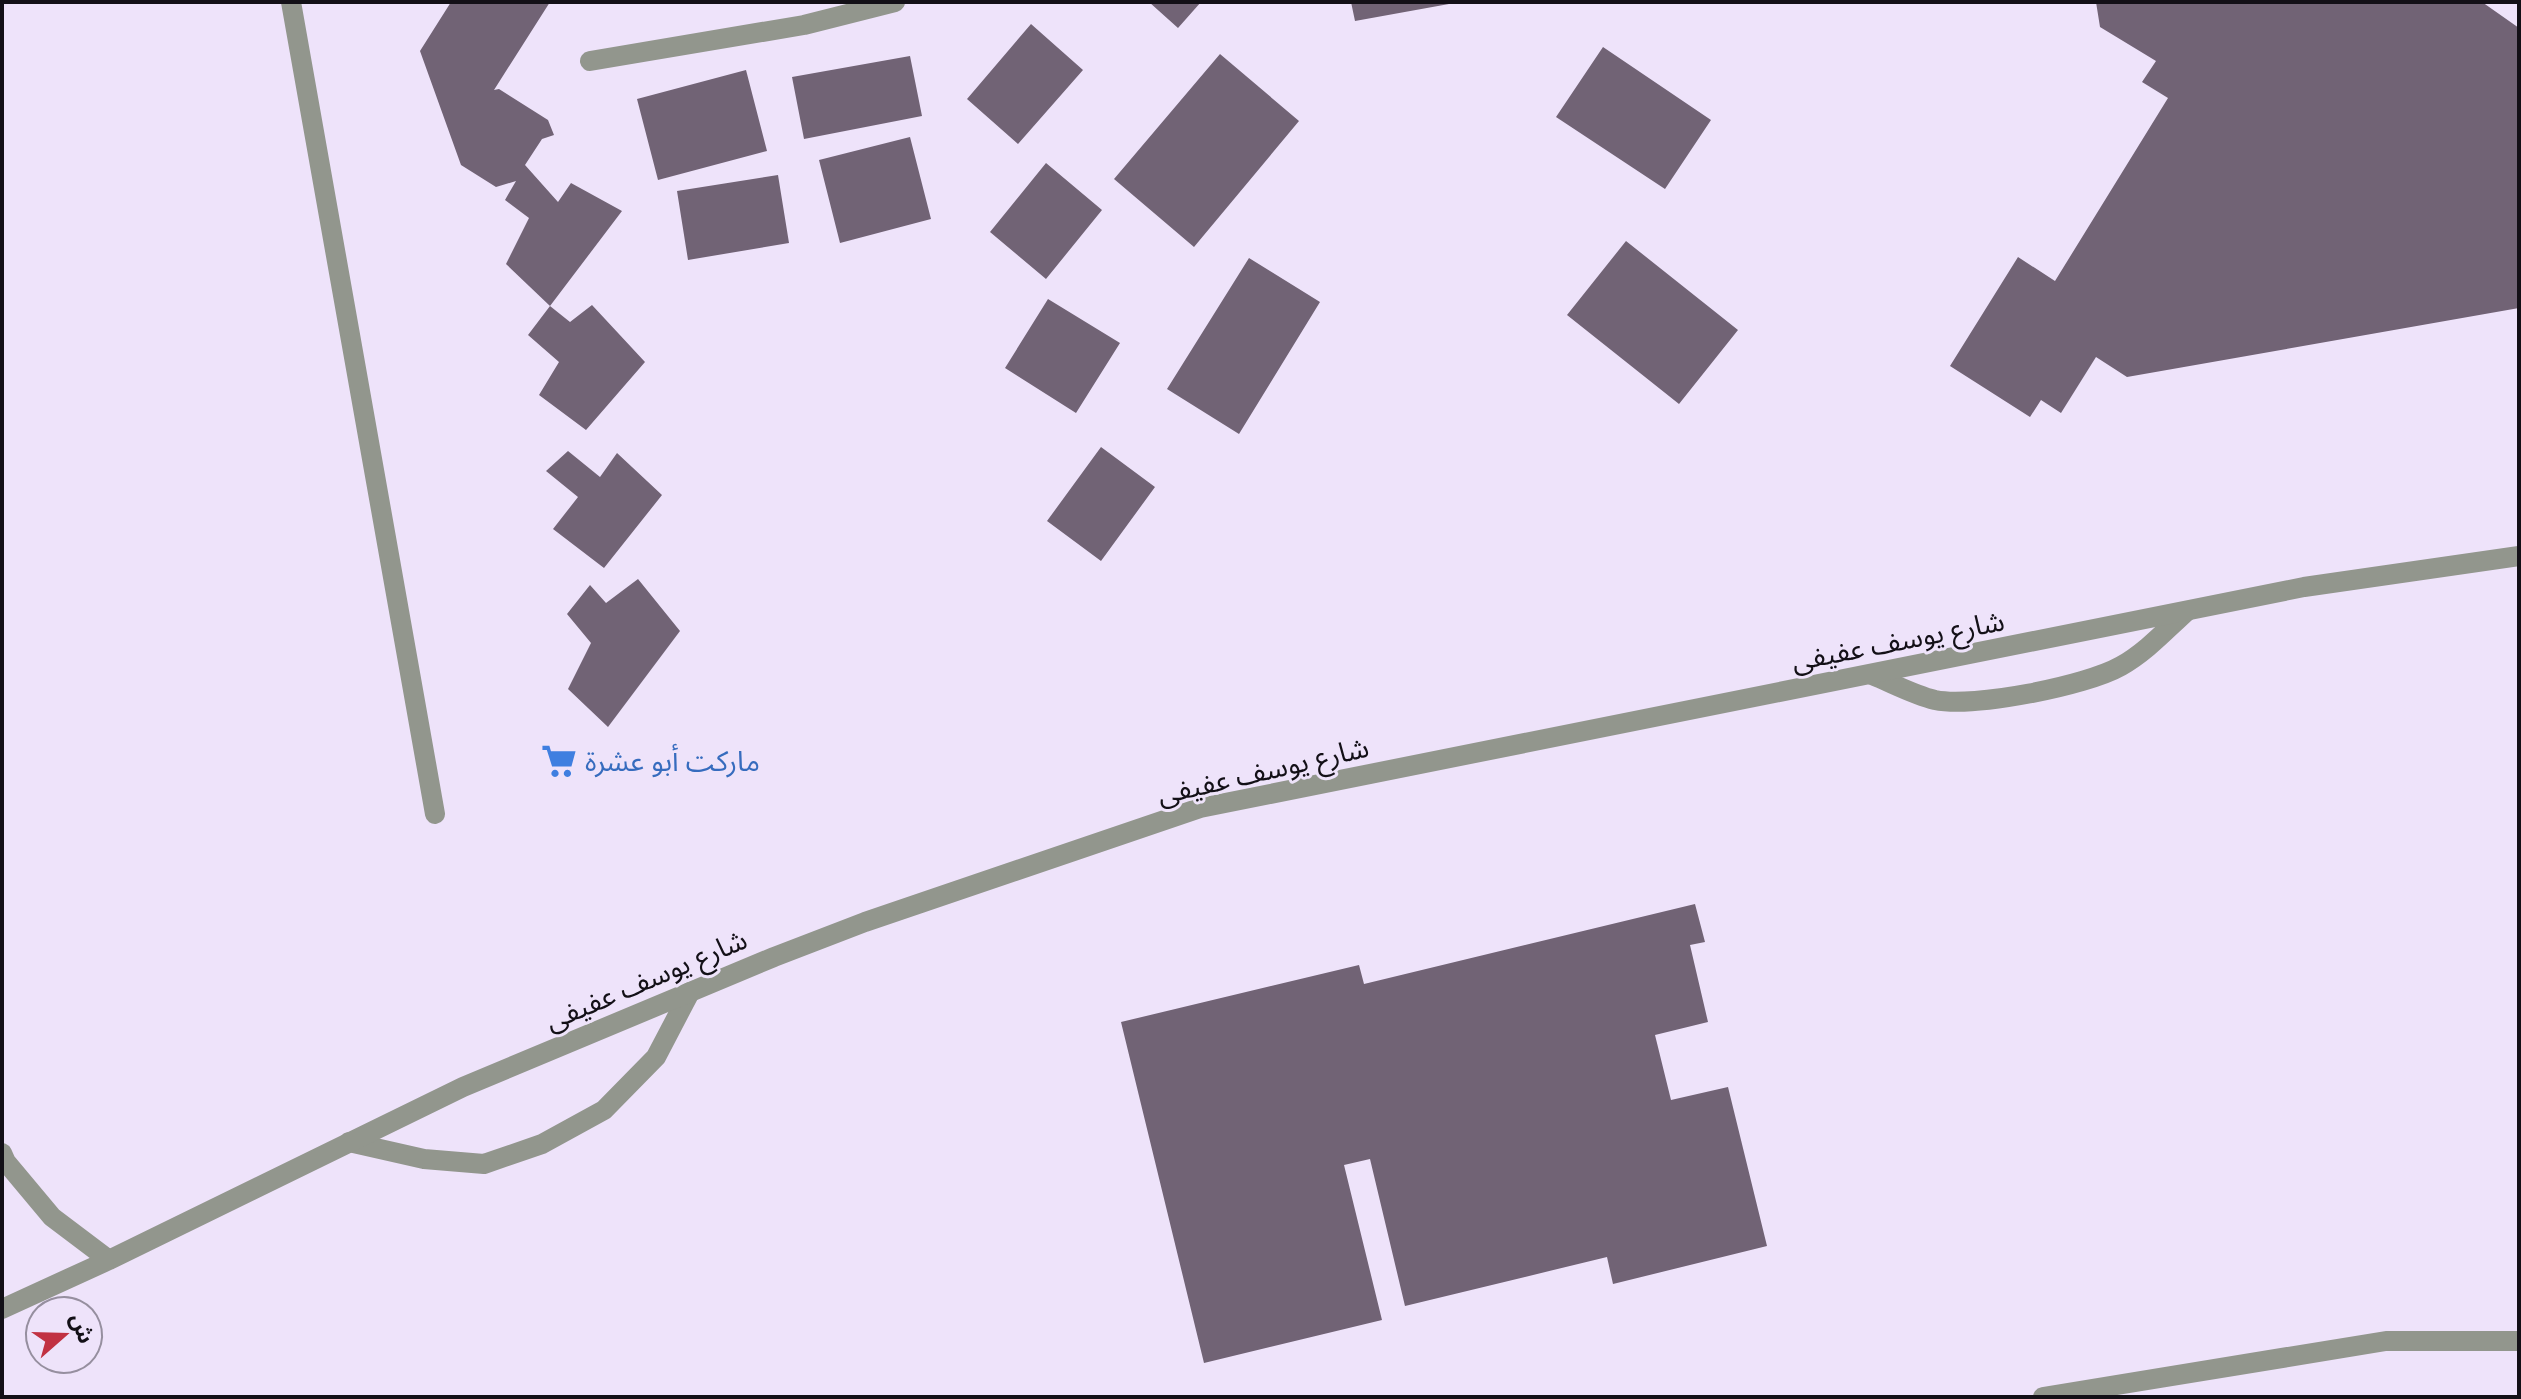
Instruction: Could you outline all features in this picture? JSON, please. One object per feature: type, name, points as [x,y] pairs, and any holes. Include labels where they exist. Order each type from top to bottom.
[{"type":"street","points":[[291,2],[435,814]]},
{"type":"street","points":[[590,61],[804,25],[895,2]]},
{"type":"street","name":"شارع يوسف عفيفى","points":[[2,1309],[463,1087],[690,992],[865,922],[1200,808],[2304,587],[2519,556]]},
{"type":"street","points":[[1872,675],[1935,700],[1975,702],[2013,696],[2077,682],[2119,667],[2146,648],[2187,611]]},
{"type":"street","points":[[349,1142],[424,1159],[484,1164],[542,1144],[604,1110],[625,1089],[656,1057],[690,992]]},
{"type":"street","points":[[2,1153],[52,1217],[109,1260]]},
{"type":"street","points":[[2043,1397],[2386,1341],[2519,1341]]},
{"type":"building","points":[[451,2],[550,2],[494,90],[499,89],[548,120],[554,135],[542,139],[525,165],[558,202],[571,183],[622,211],[550,306],[506,264],[529,218],[505,200],[516,181],[496,187],[461,165],[420,51]]},
{"type":"building","points":[[1149,2],[1201,2],[1178,28]]},
{"type":"building","points":[[1351,2],[1449,2],[1449,4],[1355,21]]},
{"type":"building","points":[[2096,2],[2482,2],[2519,28],[2519,308],[2127,377],[2096,357],[2061,413],[2041,400],[2030,417],[1950,366],[2018,257],[2055,281],[2168,98],[2142,82],[2156,61],[2100,27]]},
{"type":"building","points":[[1031,24],[1083,70],[1018,144],[967,99]]},
{"type":"building","points":[[1603,47],[1711,120],[1665,189],[1556,117]]},
{"type":"building","points":[[1220,54],[1299,121],[1194,247],[1114,179]]},
{"type":"building","points":[[910,56],[922,116],[804,139],[792,77]]},
{"type":"building","points":[[746,70],[767,151],[658,180],[637,99]]},
{"type":"building","points":[[910,137],[931,219],[840,243],[819,160]]},
{"type":"building","points":[[1046,163],[1102,210],[1046,279],[990,232]]},
{"type":"building","points":[[778,175],[789,243],[688,260],[677,191]]},
{"type":"building","points":[[1626,241],[1738,330],[1679,404],[1567,315]]},
{"type":"building","points":[[1249,258],[1320,302],[1239,434],[1167,389]]},
{"type":"building","points":[[1048,299],[1120,343],[1076,413],[1005,368]]},
{"type":"building","points":[[592,305],[645,362],[586,430],[539,395],[559,362],[528,335],[550,306],[570,322]]},
{"type":"building","points":[[1101,447],[1155,487],[1101,561],[1047,521]]},
{"type":"building","points":[[568,451],[600,477],[617,453],[662,495],[604,568],[553,529],[578,497],[546,471]]},
{"type":"building","points":[[638,579],[680,631],[608,727],[568,689],[591,643],[567,614],[590,585],[606,603]]},
{"type":"building","points":[[1695,904],[1705,942],[1690,945],[1708,1022],[1655,1035],[1671,1100],[1728,1087],[1767,1246],[1613,1284],[1607,1257],[1405,1306],[1370,1159],[1344,1165],[1382,1320],[1204,1363],[1121,1022],[1359,965],[1364,984]]},
{"type":"place","name":"ماركت أبو عشرة","points":[[559,761]]}]
